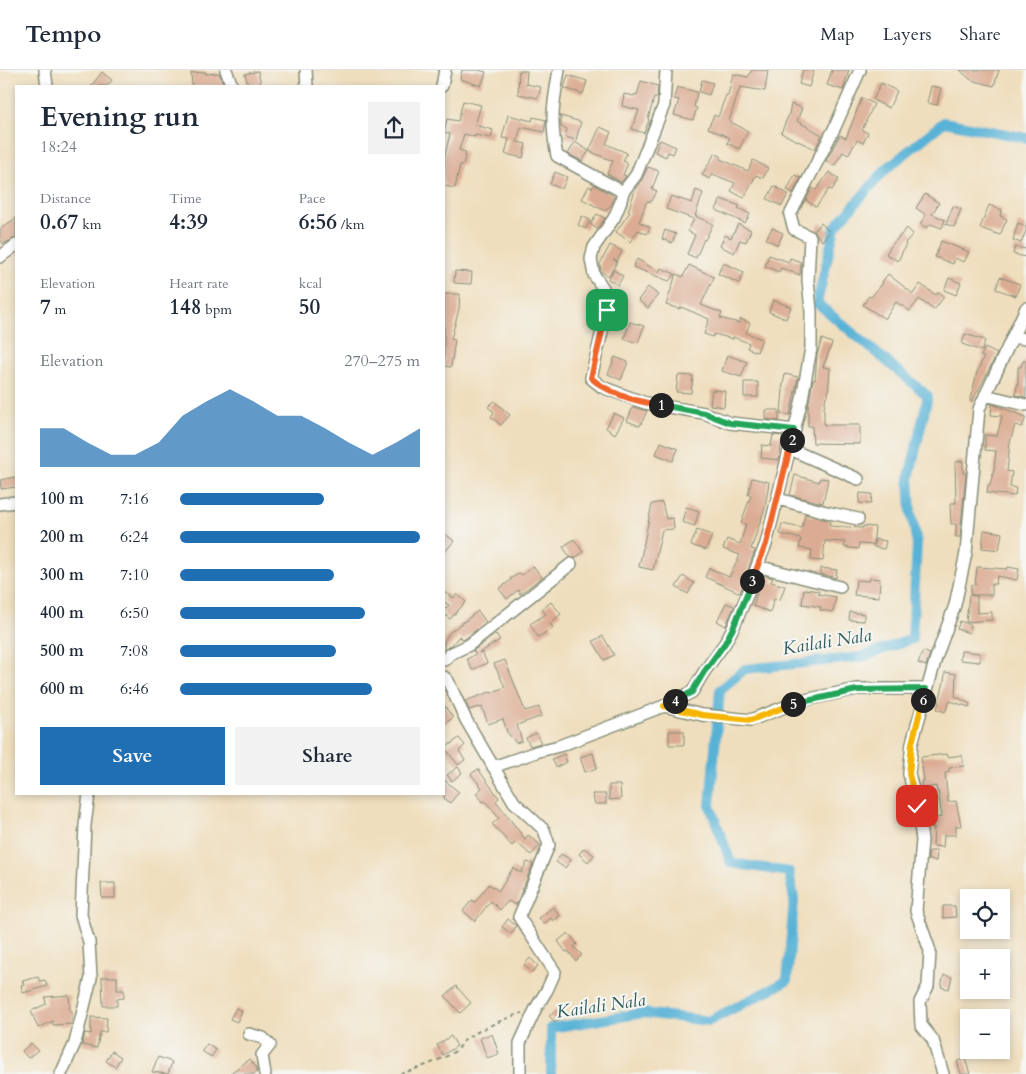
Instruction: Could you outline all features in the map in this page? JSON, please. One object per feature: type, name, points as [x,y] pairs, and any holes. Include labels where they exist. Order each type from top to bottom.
[{"type":"street","points":[[45,70],[47,85]]},
{"type":"street","points":[[226,70],[232,85]]},
{"type":"street","points":[[306,70],[307,85]]},
{"type":"street","points":[[442,85],[444,70]]},
{"type":"street","points":[[559,70],[552,105],[552,134],[557,156],[623,192]]},
{"type":"street","points":[[666,70],[664,105],[636,175],[623,192],[614,218],[594,247],[591,260],[594,275],[603,288],[607,310],[591,378],[602,387],[645,403],[704,413],[730,423],[794,430]]},
{"type":"street","points":[[493,767],[559,746],[664,706],[692,692],[725,643],[734,626],[766,544],[790,449],[811,348],[811,312],[808,280],[810,237],[794,229],[790,215],[835,127],[860,70]]},
{"type":"street","points":[[0,257],[15,246]]},
{"type":"street","points":[[943,1074],[933,1040],[922,1025],[920,1002],[928,986],[930,951],[916,911],[922,840],[917,806],[909,774],[912,743],[926,689],[955,605],[966,553],[979,409],[1026,308]]},
{"type":"street","points":[[1013,336],[1026,339]]},
{"type":"street","points":[[985,396],[1026,405]]},
{"type":"street","points":[[790,449],[858,479]]},
{"type":"street","points":[[778,499],[858,519]]},
{"type":"street","points":[[0,504],[15,502]]},
{"type":"street","points":[[445,659],[450,654],[469,645],[571,564]]},
{"type":"street","points":[[757,566],[840,587]]},
{"type":"street","points":[[445,678],[466,720],[514,802],[544,830],[548,845],[519,916],[555,972],[520,1043],[520,1074]]},
{"type":"street","points":[[664,706],[702,715],[751,720],[800,701],[857,690],[926,689]]},
{"type":"street","points":[[61,1074],[75,1043],[91,978],[89,942],[81,915],[85,825],[89,795]]},
{"type":"street","points":[[249,1034],[263,1038],[270,1045],[262,1055],[264,1074]]},
{"type":"path","points":[[400,1074],[422,1067],[445,1056],[457,1049],[465,1039],[492,1025],[536,1008]]},
{"type":"building","points":[[462,70],[486,72],[481,86],[460,79]]},
{"type":"building","points":[[752,70],[768,70],[765,91],[740,87],[729,121],[748,131],[739,149],[727,143],[730,138],[708,128],[714,115],[718,117],[726,95],[728,95],[733,74],[748,77]]},
{"type":"building","points":[[803,70],[814,70],[809,87],[799,84]]},
{"type":"building","points":[[832,70],[849,70],[843,90],[827,85]]},
{"type":"building","points":[[960,70],[999,70],[994,86],[971,80]]},
{"type":"building","points":[[258,71],[261,84],[248,85],[245,74]]},
{"type":"building","points":[[519,71],[527,71],[526,84],[541,87],[538,98],[518,94]]},
{"type":"building","points":[[102,72],[112,80],[108,85],[92,85]]},
{"type":"building","points":[[191,73],[219,73],[224,85],[192,85]]},
{"type":"building","points":[[568,75],[587,81],[583,94],[564,88]]},
{"type":"building","points":[[702,80],[713,83],[709,95],[699,92]]},
{"type":"building","points":[[641,81],[658,86],[657,98],[654,98],[644,133],[632,129],[639,110],[622,106],[624,94],[637,95]]},
{"type":"building","points":[[881,83],[897,91],[889,108],[873,100]]},
{"type":"building","points":[[931,86],[941,88],[937,105],[927,103]]},
{"type":"building","points":[[677,87],[697,92],[694,107],[697,108],[693,120],[674,115],[679,100],[674,99]]},
{"type":"building","points":[[862,98],[874,104],[862,130],[868,133],[863,143],[857,140],[848,155],[843,152],[834,166],[826,161],[840,135],[846,138]]},
{"type":"building","points":[[463,101],[481,105],[475,125],[493,130],[491,138],[464,134],[459,150],[466,152],[463,165],[460,165],[455,188],[445,186],[445,155],[450,134],[445,132],[445,128],[447,119],[458,121]]},
{"type":"building","points":[[791,104],[802,108],[797,121],[822,135],[815,149],[781,133]]},
{"type":"building","points":[[508,115],[532,121],[533,117],[546,120],[544,132],[521,127],[517,142],[526,144],[523,158],[505,154],[509,139],[502,138]]},
{"type":"building","points":[[561,116],[581,122],[576,140],[565,137],[567,129],[561,127]]},
{"type":"building","points":[[600,127],[611,132],[606,144],[627,153],[623,161],[628,163],[623,175],[626,176],[621,182],[607,174],[613,161],[589,151]]},
{"type":"building","points":[[660,140],[676,147],[673,154],[668,152],[666,157],[655,152]]},
{"type":"building","points":[[575,142],[589,151],[582,161],[568,154]]},
{"type":"building","points":[[715,153],[722,157],[720,159],[748,171],[753,160],[768,168],[763,178],[756,175],[744,198],[731,191],[735,183],[712,174],[709,179],[702,175]]},
{"type":"building","points":[[648,167],[659,171],[652,189],[657,191],[651,202],[647,201],[639,222],[650,227],[647,234],[638,230],[630,242],[616,232],[630,212],[628,211],[637,185],[640,183]]},
{"type":"building","points":[[555,172],[567,177],[562,189],[550,184]]},
{"type":"building","points":[[829,172],[839,179],[832,190],[829,189],[816,207],[806,200],[812,188],[816,190]]},
{"type":"building","points":[[795,175],[801,178],[793,193],[787,190]]},
{"type":"building","points":[[594,185],[614,197],[612,204],[605,211],[582,199],[589,186],[592,188]]},
{"type":"building","points":[[774,186],[788,194],[782,206],[767,199]]},
{"type":"building","points":[[696,190],[703,193],[695,216],[713,224],[696,258],[687,254],[695,235],[688,231],[694,219],[666,209],[671,196],[692,203]]},
{"type":"building","points":[[925,194],[939,203],[932,214],[945,220],[942,228],[930,224],[927,228],[920,224],[926,215],[916,208]]},
{"type":"building","points":[[721,199],[740,206],[738,208],[750,214],[745,223],[716,210]]},
{"type":"building","points":[[989,205],[1002,210],[1000,216],[1007,219],[1000,235],[980,228]]},
{"type":"building","points":[[953,206],[961,209],[954,227],[946,224]]},
{"type":"building","points":[[597,214],[605,218],[597,229],[590,224]]},
{"type":"building","points":[[582,216],[590,220],[586,229],[578,225]]},
{"type":"building","points":[[15,219],[15,238],[3,244],[0,238],[0,229]]},
{"type":"building","points":[[821,223],[830,232],[822,241],[814,231]]},
{"type":"building","points":[[1018,223],[1026,226],[1021,243],[1013,240]]},
{"type":"building","points":[[738,224],[751,230],[746,242],[740,240],[734,253],[720,246],[725,235],[731,238]]},
{"type":"building","points":[[772,228],[783,233],[778,245],[766,239]]},
{"type":"building","points":[[907,228],[913,234],[905,243],[898,261],[886,254]]},
{"type":"building","points":[[665,230],[676,234],[672,243],[662,239]]},
{"type":"building","points":[[941,241],[969,252],[964,262],[955,258],[953,264],[935,257]]},
{"type":"building","points":[[610,245],[622,251],[617,261],[613,259],[617,262],[609,276],[601,272],[600,264]]},
{"type":"building","points":[[1015,247],[1026,249],[1026,257],[1013,254]]},
{"type":"building","points":[[769,255],[789,262],[790,258],[801,262],[800,275],[781,268],[779,272],[765,266]]},
{"type":"building","points":[[637,259],[659,272],[661,268],[675,274],[669,281],[633,267]]},
{"type":"building","points":[[723,263],[744,272],[739,283],[718,274]]},
{"type":"building","points":[[689,265],[714,277],[701,305],[722,313],[720,318],[739,323],[741,319],[750,323],[746,333],[762,339],[757,352],[747,348],[749,343],[733,337],[733,339],[714,334],[713,337],[704,334],[709,319],[681,307],[680,309],[666,305],[676,274],[683,277]]},
{"type":"building","points":[[614,270],[623,276],[618,285],[608,279]]},
{"type":"building","points":[[455,271],[472,272],[471,284],[454,283]]},
{"type":"building","points":[[888,274],[913,294],[920,284],[936,295],[938,292],[944,297],[934,310],[919,299],[910,311],[896,302],[885,319],[863,305],[869,296],[871,297],[883,283]]},
{"type":"building","points":[[1000,277],[1020,284],[1016,296],[996,289]]},
{"type":"building","points":[[949,278],[961,283],[956,295],[944,290]]},
{"type":"building","points":[[648,287],[658,295],[648,308],[638,300]]},
{"type":"building","points":[[445,294],[460,294],[459,309],[451,339],[455,340],[451,367],[445,366]]},
{"type":"building","points":[[773,300],[791,307],[786,319],[769,312]]},
{"type":"building","points":[[630,322],[644,326],[638,343],[624,339]]},
{"type":"building","points":[[965,334],[985,340],[982,351],[962,344]]},
{"type":"building","points":[[822,339],[832,343],[823,367],[830,368],[828,396],[826,396],[824,408],[824,425],[860,425],[860,444],[813,443],[812,426],[808,426],[808,407],[813,380],[815,380],[817,355]]},
{"type":"building","points":[[985,348],[997,354],[972,402],[970,401],[977,372],[984,357],[981,356]]},
{"type":"building","points":[[727,355],[747,362],[741,377],[722,371]]},
{"type":"building","points":[[615,357],[628,362],[621,380],[608,374]]},
{"type":"building","points":[[1023,361],[1026,361],[1026,397],[1015,395],[1018,382],[1018,367],[1021,367]]},
{"type":"building","points":[[785,374],[798,377],[790,415],[781,414]]},
{"type":"building","points":[[678,375],[693,376],[691,393],[676,392]]},
{"type":"building","points":[[744,382],[758,382],[758,397],[744,397]]},
{"type":"building","points":[[712,390],[725,391],[724,407],[710,405]]},
{"type":"building","points":[[494,401],[510,415],[501,425],[491,417],[494,412],[488,407]]},
{"type":"building","points":[[992,404],[1026,417],[1022,427],[1015,425],[1010,442],[1007,471],[1012,472],[1010,487],[1016,488],[1015,496],[987,493],[994,469],[996,451],[985,450],[985,435],[997,436],[1002,416],[991,415]]},
{"type":"building","points":[[633,407],[647,411],[640,426],[627,421]]},
{"type":"building","points":[[766,410],[779,410],[779,421],[766,419]]},
{"type":"building","points":[[614,413],[624,418],[615,434],[606,428]]},
{"type":"building","points":[[773,435],[783,436],[779,460],[761,458],[762,445],[771,446]]},
{"type":"building","points":[[661,442],[678,449],[673,461],[656,454]]},
{"type":"building","points":[[963,461],[963,473],[966,473],[960,537],[956,537],[956,524],[951,524],[950,503],[956,503],[955,462]]},
{"type":"building","points":[[795,475],[819,482],[820,478],[828,479],[823,503],[790,495]]},
{"type":"building","points":[[15,477],[15,487],[1,489],[0,480]]},
{"type":"building","points":[[752,478],[769,482],[765,508],[751,549],[755,550],[740,593],[705,577],[709,568],[729,577],[740,555],[723,549],[727,539],[740,544],[746,524],[741,523],[751,495],[748,495]]},
{"type":"building","points":[[860,493],[872,494],[871,504],[859,503]]},
{"type":"building","points":[[662,502],[666,519],[673,518],[674,529],[662,530],[653,570],[639,567],[652,504]]},
{"type":"building","points":[[686,507],[699,511],[695,526],[682,522]]},
{"type":"building","points":[[805,514],[830,521],[829,526],[875,527],[873,545],[859,544],[858,549],[844,547],[845,542],[825,541],[823,561],[811,560],[812,550],[799,548],[801,539],[780,534],[782,524],[802,528]]},
{"type":"building","points":[[697,530],[712,535],[706,550],[691,545]]},
{"type":"building","points":[[984,530],[1002,533],[999,550],[982,548]]},
{"type":"building","points":[[445,534],[454,541],[445,552]]},
{"type":"building","points":[[574,539],[583,552],[575,558],[570,557],[563,547]]},
{"type":"building","points":[[875,539],[886,541],[884,549],[874,547]]},
{"type":"building","points":[[533,566],[542,577],[520,594],[518,590],[507,599],[499,589],[510,579],[520,573],[522,575]]},
{"type":"building","points":[[977,567],[1019,569],[1017,580],[997,576],[996,584],[992,584],[992,595],[971,595],[971,585],[975,585]]},
{"type":"building","points":[[821,568],[837,570],[836,578],[821,574]]},
{"type":"building","points":[[762,575],[773,578],[771,582],[785,586],[780,600],[774,599],[770,612],[753,606]]},
{"type":"building","points":[[683,576],[694,583],[688,594],[676,587]]},
{"type":"building","points":[[870,578],[880,579],[879,597],[854,595],[856,580],[869,581]]},
{"type":"building","points":[[804,589],[819,591],[818,594],[836,597],[833,612],[820,610],[821,607],[802,604]]},
{"type":"building","points":[[445,593],[454,598],[457,594],[466,602],[450,619],[445,615],[445,609],[449,605],[445,603]]},
{"type":"building","points":[[969,595],[977,596],[977,613],[992,612],[992,620],[966,622]]},
{"type":"building","points":[[551,602],[561,614],[550,623],[553,628],[538,637],[530,624],[546,614],[542,609]]},
{"type":"building","points":[[726,603],[734,606],[726,626],[717,621]]},
{"type":"building","points":[[478,611],[486,622],[465,639],[463,640],[459,636],[452,645],[445,649],[445,640],[450,632]]},
{"type":"building","points":[[850,612],[864,614],[864,621],[849,620]]},
{"type":"building","points":[[960,621],[971,625],[969,633],[957,629]]},
{"type":"building","points":[[496,634],[500,640],[479,653],[482,652],[487,663],[472,670],[467,659],[476,654],[473,651]]},
{"type":"building","points":[[603,636],[614,655],[604,660],[593,641]]},
{"type":"building","points":[[923,651],[930,654],[926,666],[918,663]]},
{"type":"building","points":[[961,651],[980,653],[980,662],[960,660]]},
{"type":"building","points":[[505,660],[525,711],[539,707],[542,716],[517,725],[522,741],[516,743],[507,732],[503,719],[488,724],[482,707],[469,710],[465,701],[505,687],[494,664]]},
{"type":"building","points":[[945,672],[956,674],[955,696],[970,704],[969,707],[950,701],[945,712],[937,709]]},
{"type":"building","points":[[445,706],[453,718],[445,723]]},
{"type":"building","points":[[669,731],[684,731],[684,745],[669,745]]},
{"type":"building","points":[[536,733],[541,743],[530,746],[526,738]]},
{"type":"building","points":[[459,738],[465,745],[459,751],[465,760],[458,765],[445,748]]},
{"type":"building","points":[[593,753],[597,768],[585,772],[580,757]]},
{"type":"building","points":[[564,754],[567,762],[556,767],[552,759]]},
{"type":"building","points":[[947,754],[948,757],[962,755],[964,766],[949,768],[949,772],[945,773],[948,802],[956,801],[961,826],[956,826],[956,835],[944,835],[943,847],[933,846],[934,827],[931,828],[930,818],[942,817],[936,786],[922,789],[921,781],[924,781],[921,757]]},
{"type":"building","points":[[458,767],[462,773],[452,781],[447,775]]},
{"type":"building","points":[[478,769],[499,798],[496,801],[525,839],[528,835],[540,845],[531,855],[516,842],[512,846],[492,824],[499,818],[476,793],[482,788],[471,774]]},
{"type":"building","points":[[445,781],[459,792],[450,803],[444,798]]},
{"type":"building","points":[[609,785],[620,785],[621,799],[609,800]]},
{"type":"building","points":[[592,794],[606,794],[606,804],[595,804]]},
{"type":"building","points":[[584,848],[594,855],[588,862],[579,854]]},
{"type":"building","points":[[929,851],[937,851],[936,861],[928,860]]},
{"type":"building","points":[[561,854],[571,860],[565,868],[556,862]]},
{"type":"building","points":[[527,862],[533,864],[516,905],[508,901],[500,910],[491,901],[475,921],[463,911],[472,900],[475,902],[489,884],[499,891],[513,868],[521,873]]},
{"type":"building","points":[[101,883],[115,883],[115,898],[102,898]]},
{"type":"building","points":[[943,906],[955,906],[956,917],[943,918]]},
{"type":"building","points":[[553,907],[560,916],[553,921],[551,918],[544,924],[539,918]]},
{"type":"building","points":[[508,919],[516,926],[511,934],[502,927]]},
{"type":"building","points":[[568,933],[577,944],[574,947],[582,955],[576,961],[558,941]]},
{"type":"building","points":[[530,958],[538,966],[532,972],[524,965]]},
{"type":"building","points":[[944,975],[952,977],[949,989],[941,987]]},
{"type":"building","points":[[38,977],[40,981],[45,980],[47,986],[23,993],[21,985],[24,985],[22,981]]},
{"type":"building","points":[[102,977],[117,977],[117,990],[124,990],[124,998],[117,999],[117,1006],[103,1006]]},
{"type":"building","points":[[456,986],[471,1003],[460,1013],[445,996]]},
{"type":"building","points":[[69,995],[72,1024],[53,1025],[53,1021],[38,1028],[31,1011],[46,1004],[45,997]]},
{"type":"building","points":[[236,1008],[242,1011],[237,1022],[230,1019]]},
{"type":"building","points":[[556,1010],[562,1017],[555,1022],[549,1016]]},
{"type":"building","points":[[91,1017],[107,1018],[106,1032],[100,1032],[97,1048],[82,1045],[85,1033],[91,1034]]},
{"type":"building","points":[[492,1034],[499,1054],[487,1058],[480,1038]]},
{"type":"building","points":[[451,1036],[457,1046],[443,1055],[437,1045]]},
{"type":"building","points":[[31,1043],[38,1050],[28,1058],[22,1051]]},
{"type":"building","points":[[207,1044],[216,1050],[211,1057],[202,1051]]},
{"type":"building","points":[[112,1051],[121,1057],[115,1067],[106,1061]]},
{"type":"building","points":[[158,1057],[172,1062],[168,1074],[152,1072]]},
{"type":"building","points":[[250,1059],[257,1072],[254,1074],[229,1074]]},
{"type":"building","points":[[965,1059],[970,1074],[961,1074],[957,1061]]},
{"type":"waterway","name":"Kailali Nala","points":[[551,1074],[551,1028],[643,1013],[709,1021],[787,981],[794,900],[789,872],[731,863],[710,806],[720,690],[745,669],[862,657],[912,639],[917,544],[911,512],[909,478],[928,396],[817,303],[835,227],[885,170],[944,122],[1026,138]]},
{"type":"route","points":[[607,310],[591,378],[602,387],[645,403],[704,413],[730,423],[794,430],[766,544],[734,626],[725,643],[692,692],[664,706],[702,715],[751,720],[800,701],[857,690],[926,689],[912,743],[909,774],[917,806]]}]
